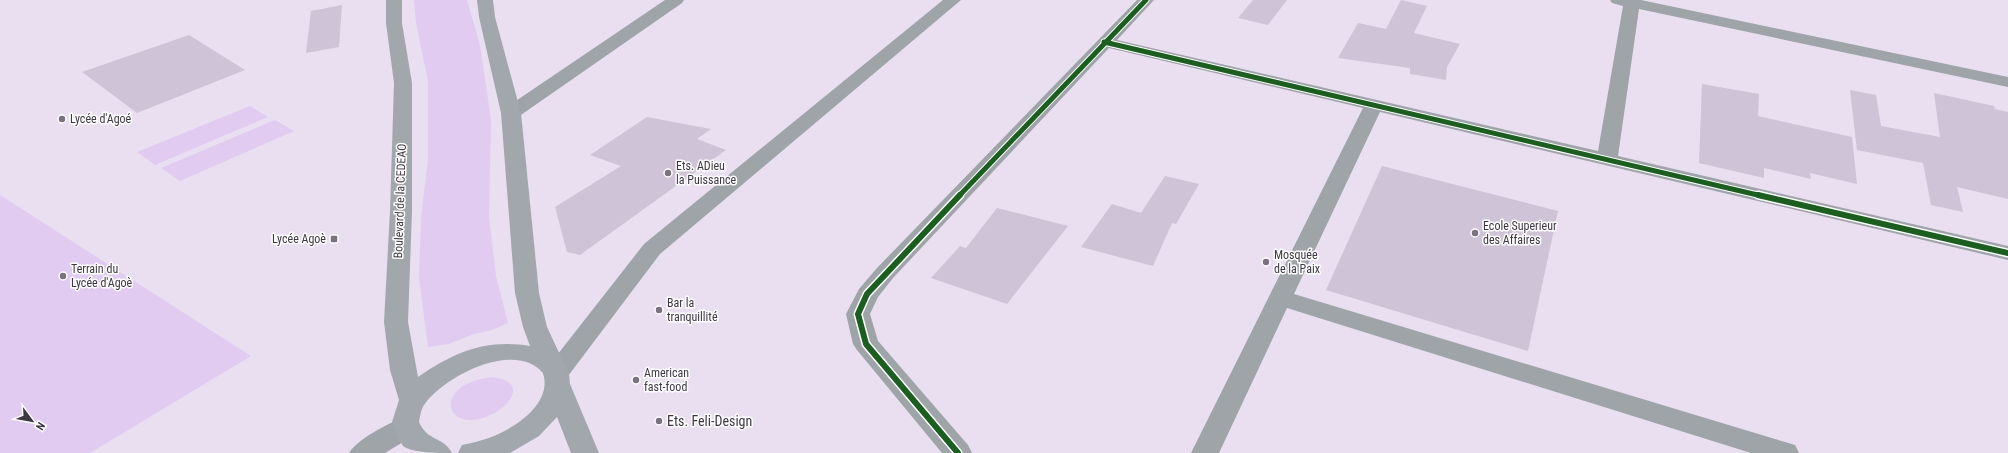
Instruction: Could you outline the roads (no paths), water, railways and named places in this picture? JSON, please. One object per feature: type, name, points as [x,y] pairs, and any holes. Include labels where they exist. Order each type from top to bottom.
[{"type":"main road","name":"Boulevard de la CEDEAO","points":[[394,0],[394,23],[403,83],[401,211],[396,322],[403,370],[412,400]]},
{"type":"main road","points":[[485,0],[487,17],[511,113],[527,293],[535,326],[585,453]]},
{"type":"main road","points":[[422,445],[406,414],[412,400],[421,388],[435,375],[452,365],[477,356],[508,350],[525,352],[539,356],[555,375],[554,399],[546,413],[533,426],[516,438],[497,447],[472,453]]},
{"type":"street","points":[[511,113],[676,0]]},
{"type":"street","points":[[555,375],[652,249],[953,0]]},
{"type":"street","points":[[958,453],[866,344],[858,314],[867,294],[885,273],[1104,42],[1146,0]]},
{"type":"street","points":[[1682,14],[1692,0]]},
{"type":"street","points":[[1607,159],[1625,2],[2008,82]]},
{"type":"street","points":[[1104,42],[2008,253]]},
{"type":"street","points":[[1204,453],[1374,105]]},
{"type":"street","points":[[1280,298],[1785,453]]},
{"type":"street","points":[[363,453],[422,445]]},
{"type":"place","name":"Lycée d'Agoé","points":[[62,119]]},
{"type":"place","name":"Ets. ADieu la Puissance","points":[[668,173]]},
{"type":"place","name":"Ecole Superieur des Affaires","points":[[1475,233]]},
{"type":"place","name":"Lycée Agoè","points":[[334,239]]},
{"type":"place","name":"Mosquée de la Paix","points":[[1266,262]]},
{"type":"place","name":"Terrain du Lycée d'Agoè","points":[[63,276]]},
{"type":"place","name":"Bar la tranquillité","points":[[659,310]]},
{"type":"place","name":"American fast-food","points":[[636,380]]},
{"type":"place","name":"Ets. Feli-Design","points":[[659,421]]}]
